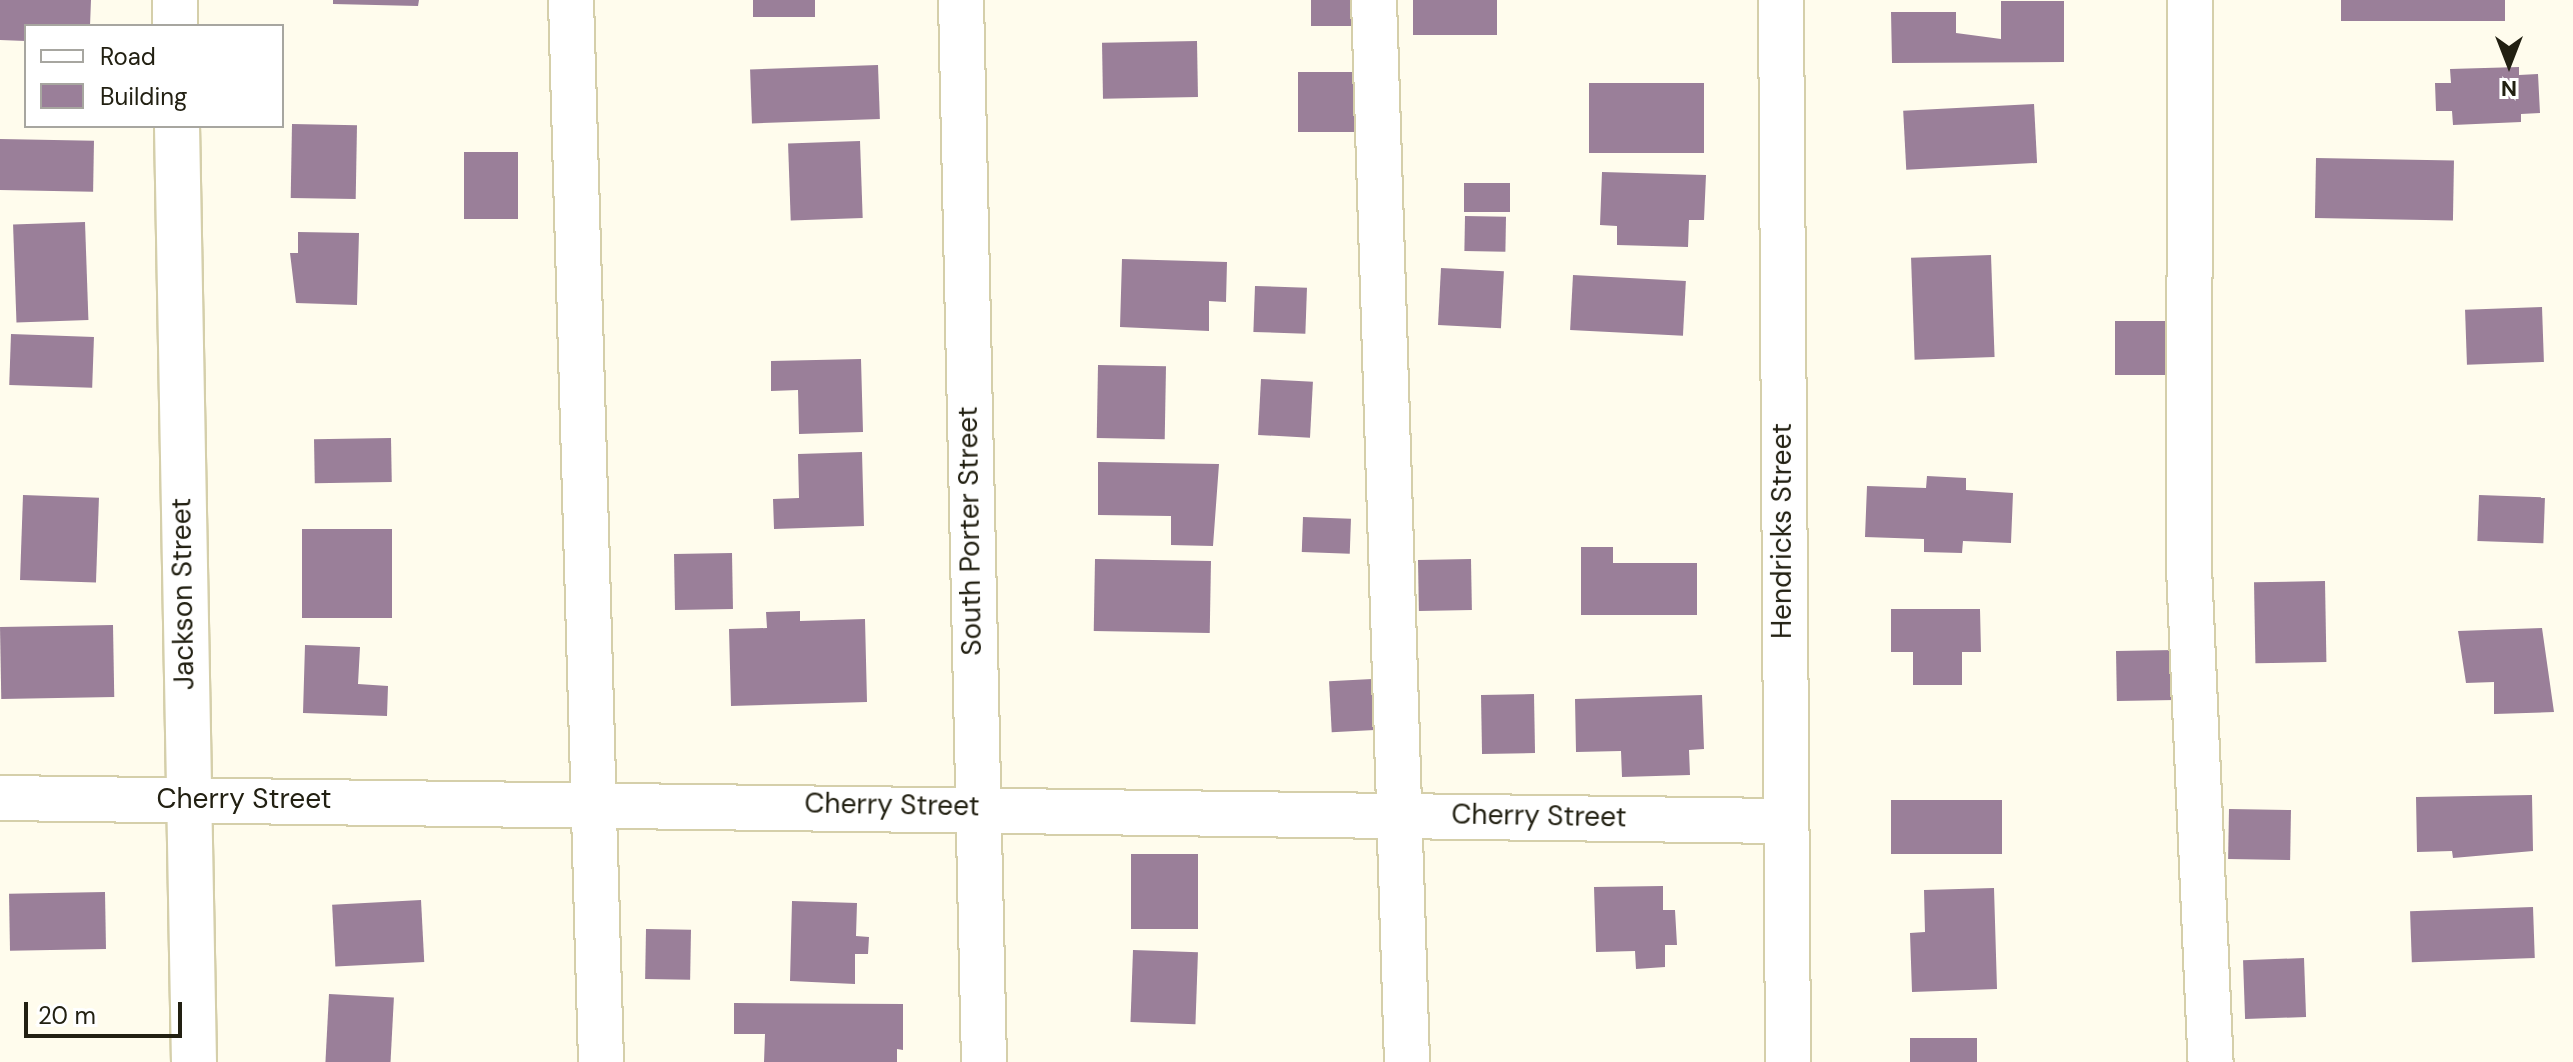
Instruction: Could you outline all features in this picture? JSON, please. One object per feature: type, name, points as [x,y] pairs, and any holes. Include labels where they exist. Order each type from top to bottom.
[{"type":"street","points":[[175,0],[175,24]]},
{"type":"street","points":[[571,0],[587,753],[595,802],[601,1062]]},
{"type":"street","name":"South Porter Street","points":[[961,0],[974,806],[984,1062]]},
{"type":"street","points":[[1374,0],[1407,1062]]},
{"type":"street","name":"Hendricks Street","points":[[1781,0],[1783,821],[1788,1062]]},
{"type":"street","points":[[2190,0],[2189,568],[2211,1062]]},
{"type":"street","name":"Jackson Street","points":[[177,128],[186,799],[194,1062]]},
{"type":"street","name":"Cherry Street","points":[[0,798],[974,806],[1783,821]]},
{"type":"building","points":[[0,0],[91,0],[90,24],[24,24],[24,41],[0,40]]},
{"type":"building","points":[[333,0],[419,0],[418,6],[333,4]]},
{"type":"building","points":[[753,0],[815,0],[815,17],[753,17]]},
{"type":"building","points":[[1311,0],[1360,0],[1360,26],[1311,26]]},
{"type":"building","points":[[1413,0],[1497,0],[1497,35],[1413,35]]},
{"type":"building","points":[[2341,0],[2505,0],[2505,21],[2341,21]]},
{"type":"building","points":[[2001,1],[2064,1],[2064,62],[1892,63],[1891,12],[1956,12],[1956,33],[2001,39]]},
{"type":"building","points":[[1197,41],[1198,97],[1103,99],[1102,43]]},
{"type":"building","points":[[878,65],[880,119],[752,123],[750,69]]},
{"type":"building","points":[[2519,67],[2519,75],[2538,74],[2540,113],[2521,114],[2521,122],[2453,125],[2452,111],[2436,111],[2435,83],[2451,83],[2450,69]]},
{"type":"building","points":[[1298,72],[1355,72],[1355,132],[1298,132]]},
{"type":"building","points":[[1589,83],[1704,83],[1704,153],[1589,153]]},
{"type":"building","points":[[2034,104],[2037,163],[1906,170],[1903,111]]},
{"type":"building","points":[[292,124],[357,125],[356,199],[291,198]]},
{"type":"building","points":[[0,139],[94,141],[93,192],[0,190]]},
{"type":"building","points":[[860,141],[863,218],[791,220],[788,144]]},
{"type":"building","points":[[464,152],[518,152],[518,219],[464,219]]},
{"type":"building","points":[[2316,158],[2454,160],[2453,220],[2315,218]]},
{"type":"building","points":[[1602,172],[1706,175],[1704,220],[1689,220],[1688,247],[1617,245],[1617,226],[1600,225]]},
{"type":"building","points":[[1464,183],[1510,183],[1510,212],[1464,212]]},
{"type":"building","points":[[1465,216],[1506,217],[1505,252],[1464,251]]},
{"type":"building","points":[[85,222],[88,320],[16,322],[13,225]]},
{"type":"building","points":[[298,232],[359,233],[357,305],[296,303],[290,253],[298,253]]},
{"type":"building","points":[[1991,255],[1995,357],[1915,360],[1911,258]]},
{"type":"building","points":[[1122,259],[1227,262],[1226,302],[1209,301],[1209,331],[1120,327]]},
{"type":"building","points":[[1441,268],[1504,271],[1501,328],[1438,325]]},
{"type":"building","points":[[1573,275],[1686,281],[1683,336],[1570,330]]},
{"type":"building","points":[[1255,286],[1307,288],[1305,334],[1253,332]]},
{"type":"building","points":[[2542,307],[2544,362],[2467,365],[2465,310]]},
{"type":"building","points":[[2115,321],[2169,321],[2169,375],[2115,375]]},
{"type":"building","points":[[11,334],[94,337],[92,388],[9,385]]},
{"type":"building","points":[[861,359],[863,432],[799,434],[798,390],[771,391],[771,361]]},
{"type":"building","points":[[1098,365],[1166,366],[1165,439],[1097,438]]},
{"type":"building","points":[[1261,379],[1313,382],[1310,438],[1258,435]]},
{"type":"building","points":[[391,438],[392,482],[315,483],[314,439]]},
{"type":"building","points":[[862,452],[864,526],[774,529],[773,499],[799,498],[798,454]]},
{"type":"building","points":[[1098,462],[1219,464],[1213,546],[1171,545],[1171,516],[1098,515]]},
{"type":"building","points":[[1927,476],[1966,478],[1966,490],[2013,493],[2011,543],[1963,541],[1962,553],[1924,552],[1924,539],[1865,537],[1867,486],[1926,488]]},
{"type":"building","points":[[23,495],[99,498],[96,583],[20,580]]},
{"type":"building","points":[[2479,495],[2545,497],[2543,543],[2477,541]]},
{"type":"building","points":[[1303,517],[1351,519],[1350,554],[1302,552]]},
{"type":"building","points":[[302,529],[392,529],[392,618],[302,618]]},
{"type":"building","points":[[1581,547],[1613,547],[1613,563],[1697,563],[1697,615],[1581,615]]},
{"type":"building","points":[[732,553],[733,609],[675,610],[674,554]]},
{"type":"building","points":[[1095,559],[1211,561],[1210,633],[1094,631]]},
{"type":"building","points":[[1471,559],[1472,610],[1419,611],[1418,560]]},
{"type":"building","points":[[2325,581],[2326,662],[2255,663],[2254,582]]},
{"type":"building","points":[[1891,609],[1980,609],[1981,652],[1962,652],[1962,685],[1913,685],[1913,652],[1891,652]]},
{"type":"building","points":[[800,611],[800,621],[865,619],[867,702],[731,706],[729,629],[767,628],[766,612]]},
{"type":"building","points":[[113,625],[114,697],[1,699],[0,627]]},
{"type":"building","points":[[2542,628],[2554,712],[2494,714],[2494,682],[2466,683],[2458,631]]},
{"type":"building","points":[[305,645],[360,647],[358,684],[388,686],[387,716],[303,713]]},
{"type":"building","points":[[2174,650],[2175,700],[2117,701],[2116,651]]},
{"type":"building","points":[[1372,679],[1375,730],[1332,732],[1329,681]]},
{"type":"building","points":[[1534,694],[1535,753],[1482,754],[1481,695]]},
{"type":"building","points":[[1702,695],[1704,749],[1689,750],[1690,775],[1622,777],[1621,751],[1576,752],[1575,699]]},
{"type":"building","points":[[2532,795],[2533,851],[2453,858],[2452,851],[2417,852],[2416,797]]},
{"type":"building","points":[[1891,800],[2002,800],[2002,854],[1891,854]]},
{"type":"building","points":[[2229,809],[2291,810],[2290,860],[2228,859]]},
{"type":"building","points":[[1131,854],[1198,854],[1198,929],[1131,929]]},
{"type":"building","points":[[1663,886],[1663,910],[1675,910],[1677,945],[1665,945],[1665,967],[1636,969],[1635,951],[1596,952],[1594,887]]},
{"type":"building","points":[[1994,888],[1997,989],[1912,992],[1910,933],[1925,932],[1924,890]]},
{"type":"building","points":[[105,892],[106,949],[10,951],[9,894]]},
{"type":"building","points":[[421,900],[424,962],[335,967],[332,905]]},
{"type":"building","points":[[792,901],[857,903],[856,936],[869,937],[868,954],[855,954],[855,984],[790,981]]},
{"type":"building","points":[[2533,907],[2535,958],[2412,962],[2410,911]]},
{"type":"building","points":[[646,929],[691,930],[690,980],[645,979]]},
{"type":"building","points":[[1133,950],[1198,952],[1195,1024],[1130,1022]]},
{"type":"building","points":[[2304,958],[2306,1017],[2245,1019],[2243,960]]},
{"type":"building","points":[[329,994],[394,997],[391,1062],[325,1062]]},
{"type":"building","points":[[734,1003],[903,1004],[903,1050],[897,1049],[897,1062],[764,1062],[765,1034],[734,1034]]},
{"type":"building","points":[[1910,1038],[1977,1038],[1977,1062],[1910,1062]]}]
